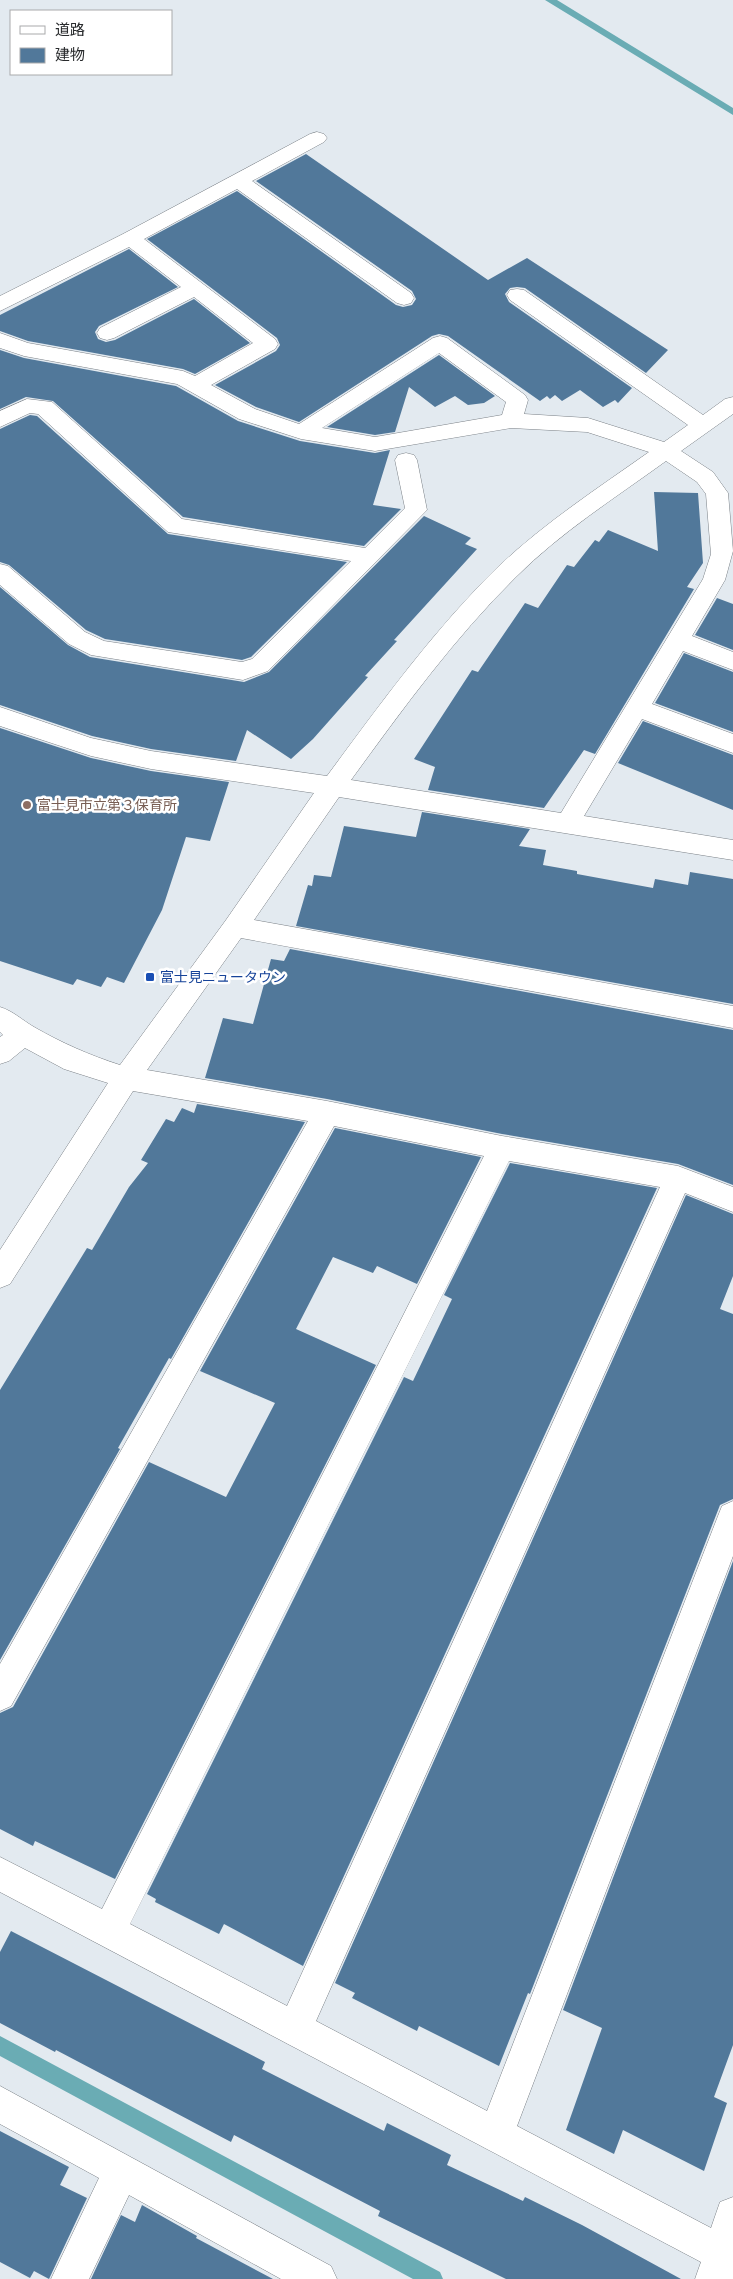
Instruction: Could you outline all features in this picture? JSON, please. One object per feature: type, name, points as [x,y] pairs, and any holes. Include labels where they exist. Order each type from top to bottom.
[{"type":"street","points":[[0,304],[130,238],[317,138]]},
{"type":"street","points":[[238,180],[404,298]]},
{"type":"street","points":[[130,238],[268,344],[196,384]]},
{"type":"street","points":[[107,333],[195,288]]},
{"type":"street","points":[[516,294],[702,425]]},
{"type":"street","points":[[0,340],[24,349],[182,378],[196,384],[247,414],[301,432],[375,444],[511,422],[588,425],[665,450],[705,477],[717,493],[723,583],[677,640],[568,822]]},
{"type":"street","points":[[301,432],[440,343],[517,400],[511,422]]},
{"type":"street","points":[[0,1275],[126,1078],[332,786],[400,695],[460,623],[508,571],[560,525],[733,404]]},
{"type":"street","points":[[0,420],[27,406],[44,407],[176,526],[368,556]]},
{"type":"street","points":[[0,572],[77,638],[99,649],[242,671],[260,665],[416,510],[406,460]]},
{"type":"street","points":[[677,640],[733,661]]},
{"type":"street","points":[[638,708],[733,744]]},
{"type":"street","points":[[0,716],[91,747],[152,760],[568,822],[733,850]]},
{"type":"street","points":[[235,926],[733,1017]]},
{"type":"street","points":[[0,1018],[24,1034],[73,1061],[126,1078],[327,1113],[502,1148],[678,1178],[733,1200]]},
{"type":"street","points":[[0,1054],[24,1034]]},
{"type":"street","points":[[0,1695],[327,1113]]},
{"type":"street","points":[[109,1931],[502,1148]]},
{"type":"street","points":[[295,2029],[678,1178]]},
{"type":"street","points":[[496,2134],[733,1516]]},
{"type":"street","points":[[0,1874],[496,2134],[717,2266],[733,2215]]},
{"type":"street","points":[[0,2104],[121,2171],[301,2275]]},
{"type":"street","points":[[70,2279],[121,2171]]},
{"type":"building","points":[[306,154],[488,280],[527,258],[668,350],[646,373],[525,288],[517,287],[510,288],[505,294],[509,302],[632,388],[618,403],[615,400],[603,407],[580,390],[562,401],[555,395],[550,399],[547,396],[540,401],[448,336],[439,334],[432,336],[299,422],[256,407],[215,385],[276,351],[280,345],[277,338],[147,239],[237,191],[396,305],[403,307],[412,305],[416,299],[412,291],[256,181]]},
{"type":"building","points":[[129,249],[178,287],[99,326],[95,332],[98,339],[106,342],[115,340],[194,299],[250,343],[195,374],[183,369],[28,341],[0,331],[0,315]]},
{"type":"building","points":[[0,350],[24,358],[176,386],[238,421],[300,441],[375,453],[390,450],[373,505],[401,509],[364,546],[183,517],[53,401],[26,397],[0,409]]},
{"type":"building","points":[[439,355],[495,396],[484,403],[468,405],[455,396],[435,407],[409,387],[395,432],[375,435],[327,427]]},
{"type":"building","points":[[30,415],[37,416],[168,534],[347,562],[251,657],[242,660],[105,639],[86,630],[9,565],[0,562],[0,429]]},
{"type":"building","points":[[654,492],[698,493],[703,563],[687,587],[694,589],[595,754],[584,750],[544,808],[428,790],[435,767],[414,759],[472,670],[478,672],[525,603],[538,608],[567,565],[574,567],[595,540],[599,542],[608,530],[658,551]]},
{"type":"building","points":[[424,516],[471,538],[465,544],[477,549],[394,640],[397,641],[365,676],[368,677],[313,739],[291,759],[247,730],[236,761],[151,749],[92,736],[0,705],[0,587],[68,645],[90,657],[244,682],[269,672]]},
{"type":"building","points":[[717,598],[733,604],[733,650],[695,635]]},
{"type":"building","points":[[684,653],[733,672],[733,732],[655,703]]},
{"type":"building","points":[[643,721],[733,755],[733,810],[618,763]]},
{"type":"building","points":[[0,728],[91,758],[151,771],[229,782],[210,841],[186,837],[162,910],[124,983],[107,977],[101,987],[77,979],[73,985],[0,961]]},
{"type":"building","points":[[422,812],[530,829],[519,846],[546,850],[543,865],[577,871],[577,874],[653,888],[655,879],[688,885],[690,872],[733,879],[733,1004],[296,926],[308,885],[312,886],[314,875],[331,877],[344,826],[416,837]]},
{"type":"building","points":[[290,949],[733,1030],[733,1185],[678,1164],[502,1134],[327,1099],[205,1078],[223,1018],[253,1024],[271,959],[284,961]]},
{"type":"building","points":[[197,1104],[305,1122],[171,1359],[169,1358],[118,1448],[120,1449],[0,1660],[0,1390],[87,1248],[92,1250],[129,1187],[148,1163],[141,1160],[166,1119],[174,1122],[182,1108],[194,1113]]},
{"type":"building","points":[[335,1128],[481,1157],[417,1284],[377,1266],[373,1273],[333,1257],[296,1329],[376,1365],[115,1879],[35,1841],[33,1846],[0,1829],[0,1713],[13,1707],[149,1462],[226,1497],[275,1403],[200,1371]]},
{"type":"building","points":[[510,1163],[657,1188],[303,1966],[224,1924],[219,1934],[155,1902],[156,1899],[147,1894],[404,1377],[413,1381],[452,1299],[444,1295]]},
{"type":"building","points":[[686,1195],[733,1214],[733,1276],[720,1309],[733,1314],[733,1499],[720,1505],[530,1994],[528,1993],[499,2066],[419,2026],[417,2031],[352,1998],[355,1993],[335,1983]]},
{"type":"building","points":[[733,1561],[733,2045],[714,2097],[727,2103],[704,2171],[623,2130],[614,2154],[566,2130],[602,2028],[563,2010]]},
{"type":"building","points":[[11,1931],[265,2062],[262,2069],[384,2131],[387,2123],[451,2155],[447,2165],[523,2201],[525,2197],[582,2225],[681,2279],[506,2279],[378,2216],[380,2211],[234,2135],[231,2142],[56,2050],[55,2052],[0,2023],[0,1952]]},
{"type":"building","points":[[0,2131],[69,2167],[60,2185],[87,2198],[49,2279],[34,2271],[30,2278],[0,2262]]},
{"type":"building","points":[[142,2205],[197,2236],[196,2238],[273,2279],[91,2279],[121,2215],[135,2222]]},
{"type":"waterway","points":[[550,0],[733,112]]},
{"type":"waterway","points":[[0,2046],[433,2279]]},
{"type":"place","name":"富士見市立第３保育所","points":[[27,805]]},
{"type":"place","name":"富士見ニュータウン","points":[[150,977]]}]
